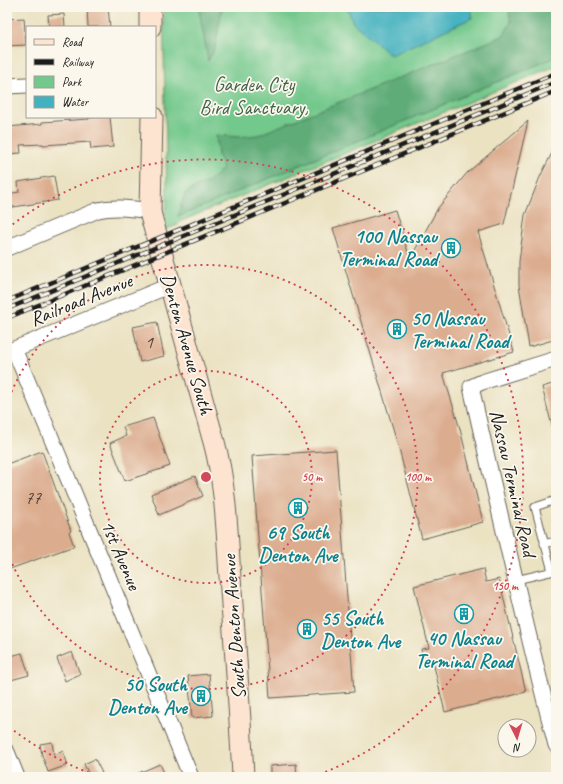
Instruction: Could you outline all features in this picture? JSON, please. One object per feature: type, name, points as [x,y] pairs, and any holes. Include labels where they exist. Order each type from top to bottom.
[{"type":"street","points":[[150,7],[150,26]]},
{"type":"street","points":[[7,86],[26,85]]},
{"type":"street","name":"Denton Avenue South","points":[[152,118],[150,210],[152,223],[171,285],[214,442],[221,478]]},
{"type":"street","points":[[7,248],[98,210],[120,208],[150,210]]},
{"type":"street","name":"Railroad Avenue","points":[[10,351],[171,285]]},
{"type":"street","name":"1st Avenue","points":[[10,351],[46,425],[191,777]]},
{"type":"street","name":"Nassau Terminal Road","points":[[556,359],[470,386],[556,745]]},
{"type":"street","name":"South Denton Avenue","points":[[221,478],[224,493],[244,777]]},
{"type":"street","points":[[7,752],[17,777]]},
{"type":"lane","points":[[516,580],[554,571],[544,544],[535,506],[556,500]]},
{"type":"lane","points":[[544,544],[556,542]]},
{"type":"green space","name":"Garden City Bird Sanctuary,","points":[[163,7],[556,7],[556,66],[179,222],[178,225],[161,231],[167,203]]},
{"type":"green space","points":[[199,7],[226,7],[222,9],[215,48],[208,61],[200,15]]},
{"type":"green space","points":[[508,7],[556,7],[556,57],[178,217],[186,192],[208,182],[223,169],[218,155],[216,135],[238,137],[258,135],[503,36],[511,22]]},
{"type":"water","points":[[347,7],[472,7],[472,18],[391,55],[353,23]]},
{"type":"building","points":[[87,7],[108,7],[110,26],[88,26]]},
{"type":"building","points":[[64,14],[65,26],[49,26],[48,15]]},
{"type":"building","points":[[24,18],[26,45],[7,46],[7,19]]},
{"type":"building","points":[[88,118],[110,118],[113,147],[91,149],[90,142],[20,145],[21,153],[7,154],[7,127],[42,124],[42,122],[89,119]]},
{"type":"building","points":[[528,121],[504,224],[478,232],[514,352],[443,373],[460,429],[483,522],[422,539],[398,445],[333,228],[395,210],[410,259],[438,208],[467,173]]},
{"type":"building","points":[[556,145],[556,339],[529,347],[519,285],[519,262],[525,215],[540,177]]},
{"type":"building","points":[[54,176],[58,200],[7,208],[7,194],[19,192],[18,182]]},
{"type":"building","points":[[157,322],[164,356],[140,362],[133,327]]},
{"type":"building","points":[[556,383],[556,425],[552,426],[542,387]]},
{"type":"building","points":[[153,418],[170,466],[125,481],[110,443],[126,436],[123,427]]},
{"type":"building","points":[[336,450],[354,692],[270,698],[252,456]]},
{"type":"building","points":[[42,451],[71,531],[69,532],[74,546],[7,570],[7,464]]},
{"type":"building","points":[[195,476],[203,496],[159,515],[151,494]]},
{"type":"building","name":"40 Nassau Terminal Road","points":[[483,569],[486,582],[499,579],[526,692],[445,712],[433,662],[425,664],[421,649],[429,648],[414,586]]},
{"type":"building","points":[[72,652],[80,674],[65,681],[57,658]]},
{"type":"building","points":[[22,653],[29,675],[11,680],[7,665],[7,657]]},
{"type":"building","name":"50 South Denton Ave","points":[[209,674],[213,716],[192,718],[188,676]]},
{"type":"building","points":[[52,742],[54,755],[63,751],[68,765],[48,772],[40,744]]},
{"type":"building","points":[[95,759],[102,773],[94,777],[90,777],[84,764]]},
{"type":"building","points":[[160,764],[166,777],[129,777]]},
{"type":"building","points":[[296,764],[297,777],[270,777],[270,766]]},
{"type":"railway","points":[[7,301],[556,73]]},
{"type":"railway","points":[[7,309],[556,82]]},
{"type":"railway","points":[[7,318],[556,91]]},
{"type":"place","name":"100 Nassau Terminal Road","points":[[451,248]]},
{"type":"place","name":"50 Nassau Terminal Road","points":[[397,329]]},
{"type":"place","name":"69 South Denton Ave","points":[[298,508]]},
{"type":"place","name":"40 Nassau Terminal Road","points":[[464,614]]},
{"type":"place","name":"55 South Denton Ave","points":[[307,629]]},
{"type":"place","name":"50 South Denton Ave","points":[[201,696]]}]
